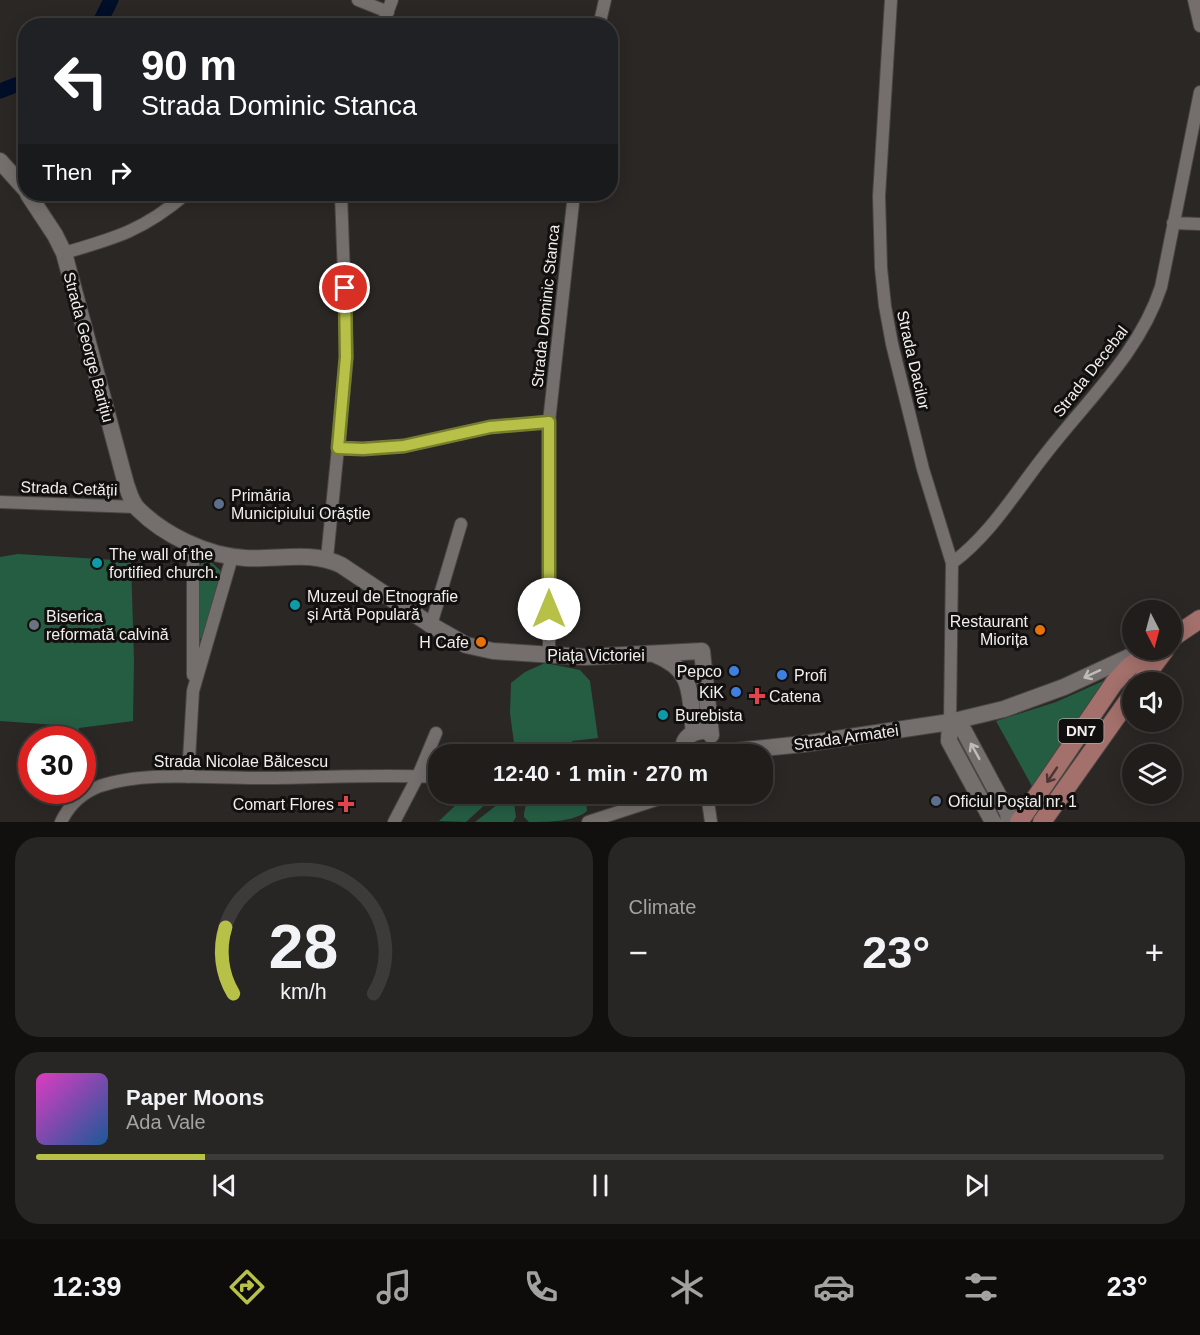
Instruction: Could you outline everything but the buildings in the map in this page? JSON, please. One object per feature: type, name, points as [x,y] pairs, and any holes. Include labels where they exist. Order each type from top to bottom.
[{"type":"main road","points":[[0,161],[18,181]]},
{"type":"main road","name":"Strada George Barițiu","points":[[33,201],[64,253],[126,484],[136,507]]},
{"type":"main road","points":[[136,507],[162,527],[193,545],[232,557],[327,558]]},
{"type":"main road","name":"Piața Victoriei","points":[[327,558],[466,645],[493,651],[585,657],[702,651],[714,744]]},
{"type":"main road","points":[[1182,632],[1200,618]]},
{"type":"main road","name":"Piața Victoriei","points":[[656,654],[672,661],[688,682],[694,732]]},
{"type":"main road","name":"Strada Armatei","points":[[773,747],[950,722],[1014,705],[1064,687],[1123,660]]},
{"type":"main road","name":"DN7","points":[[1019,822],[1114,683],[1139,660]]},
{"type":"main road","name":"DN7","points":[[1042,822],[1122,709]]},
{"type":"main road","points":[[993,822],[949,741],[950,722],[964,731],[1008,813],[1009,822]]},
{"type":"main road","name":"Strada Armatei","points":[[694,732],[703,731],[713,744]]},
{"type":"main road","points":[[684,744],[688,736],[694,732]]},
{"type":"street","points":[[358,0],[390,6]]},
{"type":"street","points":[[601,18],[605,0]]},
{"type":"street","name":"Strada Dacilor","points":[[891,0],[879,196],[879,233],[885,306],[892,344],[921,460],[952,563],[950,722]]},
{"type":"street","points":[[1194,0],[1200,26]]},
{"type":"street","name":"Strada Decebal","points":[[952,563],[981,539],[1045,455],[1107,381],[1143,329],[1154,308],[1161,287],[1200,92]]},
{"type":"street","points":[[64,253],[104,242],[143,226],[177,201]]},
{"type":"street","points":[[327,558],[346,357],[341,201]]},
{"type":"street","name":"Strada Dominic Stanca","points":[[549,656],[549,422],[573,201]]},
{"type":"street","points":[[1173,223],[1200,224]]},
{"type":"street","points":[[338,448],[404,446],[490,427],[549,422]]},
{"type":"street","name":"Strada Cetății","points":[[0,502],[136,507]]},
{"type":"street","points":[[431,625],[461,524]]},
{"type":"street","points":[[188,777],[193,691],[193,545]]},
{"type":"street","points":[[193,691],[232,557]]},
{"type":"street","points":[[394,822],[418,776],[436,733]]},
{"type":"street","name":"Strada Nicolae Bălcescu","points":[[61,822],[67,808],[78,798],[99,787],[133,780],[188,777],[428,776]]},
{"type":"street","points":[[588,822],[643,804]]},
{"type":"street","points":[[708,804],[711,822]]},
{"type":"green space","points":[[18,554],[131,561],[133,721],[94,726],[57,726],[0,721],[0,557]]},
{"type":"green space","points":[[202,561],[211,562],[221,571],[202,639],[198,638],[198,570]]},
{"type":"green space","points":[[545,663],[580,670],[590,681],[598,738],[572,741],[572,744],[514,744],[510,713],[511,683],[525,672]]},
{"type":"green space","points":[[1110,678],[1033,788],[996,721],[1056,702]]},
{"type":"green space","points":[[457,804],[486,804],[466,822],[439,821]]},
{"type":"green space","points":[[498,804],[514,804],[516,817],[513,822],[475,822]]},
{"type":"green space","points":[[586,804],[587,811],[568,819],[529,822],[524,817],[526,805]]},
{"type":"waterway","points":[[102,18],[111,0]]},
{"type":"waterway","points":[[0,91],[18,84]]},
{"type":"place","name":"Primăria Municipiului Orăștie","points":[[219,504]]},
{"type":"place","name":"The wall of the fortified church.","points":[[97,563]]},
{"type":"place","name":"Muzeul de Etnografie și Artă Populară","points":[[295,605]]},
{"type":"place","name":"Biserica reformată calvină","points":[[34,625]]},
{"type":"place","name":"Restaurant Miorița","points":[[1040,630]]},
{"type":"place","name":"H Cafe","points":[[481,642]]},
{"type":"place","name":"Pepco","points":[[734,671]]},
{"type":"place","name":"Profi","points":[[782,675]]},
{"type":"place","name":"KiK","points":[[736,692]]},
{"type":"place","name":"Catena","points":[[757,696]]},
{"type":"place","name":"Burebista","points":[[663,715]]},
{"type":"place","name":"Oficiul Poștal nr. 1","points":[[936,801]]},
{"type":"place","name":"Comart Flores","points":[[346,804]]},
{"type":"route","points":[[345,288],[347,330],[345,383],[338,448],[404,446],[490,427],[549,422],[549,609]]}]
